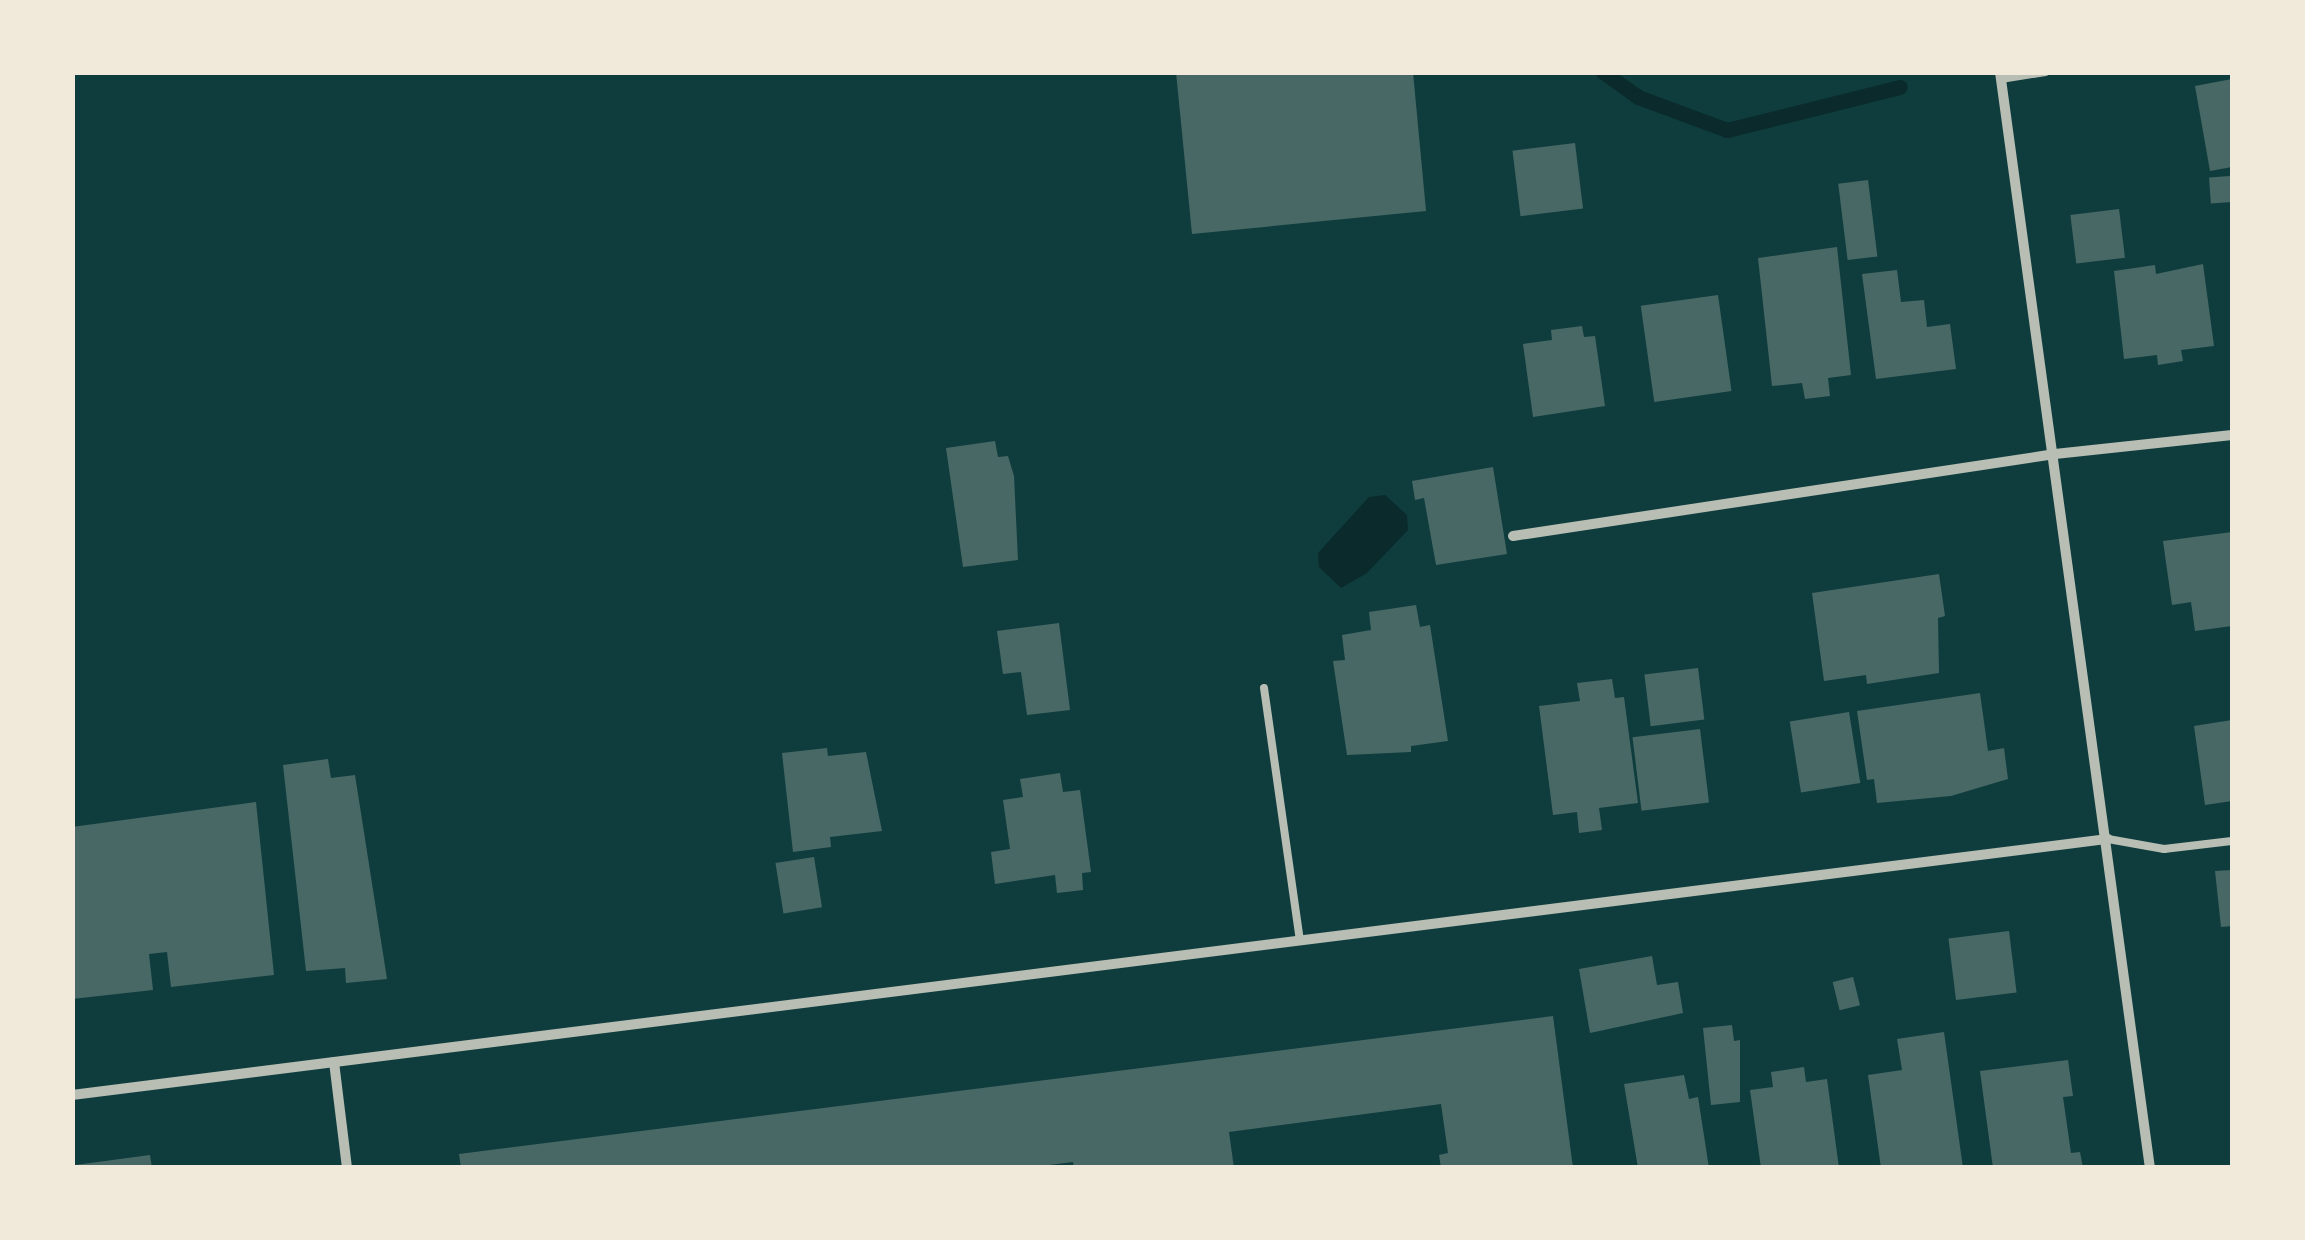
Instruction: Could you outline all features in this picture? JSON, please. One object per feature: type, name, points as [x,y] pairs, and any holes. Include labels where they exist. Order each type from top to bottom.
[{"type":"street","points":[[2000,76],[2108,839],[2150,1168]]},
{"type":"street","points":[[1514,536],[2055,454],[2232,435]]},
{"type":"street","points":[[72,1096],[2108,839]]},
{"type":"street","points":[[334,1062],[347,1168]]},
{"type":"lane","points":[[2000,76],[2044,72]]},
{"type":"lane","points":[[1264,688],[1300,940]]},
{"type":"lane","points":[[2108,839],[2164,849],[2232,841]]},
{"type":"water","points":[[1385,495],[1407,515],[1408,530],[1367,573],[1341,588],[1319,567],[1318,553],[1369,497]]},
{"type":"building","points":[[1176,72],[1413,72],[1426,211],[1192,234]]},
{"type":"building","points":[[2232,79],[2232,167],[2210,171],[2195,86]]},
{"type":"building","points":[[1575,143],[1583,209],[1521,216],[1512,151]]},
{"type":"building","points":[[2230,176],[2232,202],[2211,203],[2209,177]]},
{"type":"building","points":[[1868,180],[1877,256],[1848,260],[1838,184]]},
{"type":"building","points":[[2119,209],[2125,258],[2076,264],[2070,215]]},
{"type":"building","points":[[1837,247],[1851,375],[1828,378],[1830,396],[1805,399],[1802,383],[1772,386],[1758,258]]},
{"type":"building","points":[[2203,264],[2214,346],[2181,350],[2183,361],[2158,365],[2157,355],[2124,359],[2114,271],[2155,265],[2156,274]]},
{"type":"building","points":[[1897,270],[1901,302],[1924,300],[1927,327],[1950,324],[1956,369],[1876,379],[1862,274]]},
{"type":"building","points":[[1718,295],[1731,391],[1654,402],[1641,306]]},
{"type":"building","points":[[1582,326],[1584,337],[1595,336],[1605,406],[1533,417],[1523,344],[1552,340],[1551,330]]},
{"type":"building","points":[[995,441],[998,457],[1008,456],[1014,476],[1018,560],[963,567],[946,448]]},
{"type":"building","points":[[1493,467],[1507,554],[1436,565],[1424,498],[1415,500],[1412,481]]},
{"type":"building","points":[[2232,532],[2232,626],[2195,631],[2191,602],[2172,605],[2163,541]]},
{"type":"building","points":[[1939,574],[1945,616],[1938,618],[1939,673],[1867,684],[1866,675],[1824,681],[1812,593]]},
{"type":"building","points":[[1416,605],[1420,627],[1430,625],[1448,741],[1411,746],[1411,752],[1347,755],[1333,661],[1345,660],[1342,635],[1371,630],[1369,612]]},
{"type":"building","points":[[1059,623],[1070,710],[1027,715],[1021,672],[1003,674],[997,631]]},
{"type":"building","points":[[1698,668],[1704,720],[1651,726],[1644,675]]},
{"type":"building","points":[[1612,679],[1615,698],[1624,697],[1638,803],[1599,808],[1602,830],[1579,833],[1577,812],[1553,815],[1539,706],[1580,701],[1577,683]]},
{"type":"building","points":[[1980,693],[1988,751],[2004,748],[2008,779],[1951,796],[1877,803],[1874,779],[1867,780],[1857,711]]},
{"type":"building","points":[[1849,712],[1860,783],[1801,792],[1790,721]]},
{"type":"building","points":[[2232,720],[2232,801],[2205,805],[2194,726]]},
{"type":"building","points":[[1700,729],[1709,802],[1642,811],[1633,737]]},
{"type":"building","points":[[827,748],[828,756],[866,752],[882,831],[830,837],[831,847],[793,852],[782,753]]},
{"type":"building","points":[[328,759],[331,778],[355,775],[387,979],[346,983],[345,968],[306,971],[283,765]]},
{"type":"building","points":[[1060,773],[1063,792],[1080,790],[1091,872],[1082,873],[1083,890],[1057,893],[1055,875],[995,884],[991,852],[1010,849],[1003,800],[1023,797],[1020,779]]},
{"type":"building","points":[[256,802],[274,975],[171,987],[167,952],[149,954],[153,990],[72,999],[72,827]]},
{"type":"building","points":[[814,857],[822,907],[783,913],[775,863]]},
{"type":"building","points":[[2232,870],[2232,926],[2221,927],[2215,871]]},
{"type":"building","points":[[2009,931],[2017,993],[1956,1000],[1948,938]]},
{"type":"building","points":[[1652,956],[1657,985],[1678,982],[1683,1013],[1590,1033],[1579,969]]},
{"type":"building","points":[[1853,977],[1860,1005],[1840,1010],[1833,982]]},
{"type":"building","points":[[1553,1016],[1573,1168],[1441,1168],[1439,1155],[1448,1153],[1441,1104],[1229,1132],[1234,1168],[1074,1168],[1073,1162],[1025,1168],[461,1168],[459,1154]]},
{"type":"building","points":[[1732,1025],[1734,1041],[1740,1040],[1740,1102],[1711,1105],[1703,1028]]},
{"type":"building","points":[[1944,1032],[1963,1168],[1881,1168],[1868,1075],[1902,1070],[1897,1039]]},
{"type":"building","points":[[2068,1060],[2073,1096],[2063,1097],[2071,1153],[2080,1152],[2083,1168],[1993,1168],[1980,1071]]},
{"type":"building","points":[[1804,1067],[1806,1082],[1827,1079],[1839,1168],[1761,1168],[1750,1090],[1773,1087],[1771,1072]]},
{"type":"building","points":[[1684,1075],[1689,1099],[1698,1097],[1709,1168],[1638,1168],[1624,1084]]},
{"type":"building","points":[[150,1155],[152,1168],[75,1168],[75,1165]]},
{"type":"waterway","points":[[1603,72],[1638,97],[1727,130],[1900,87]]}]
